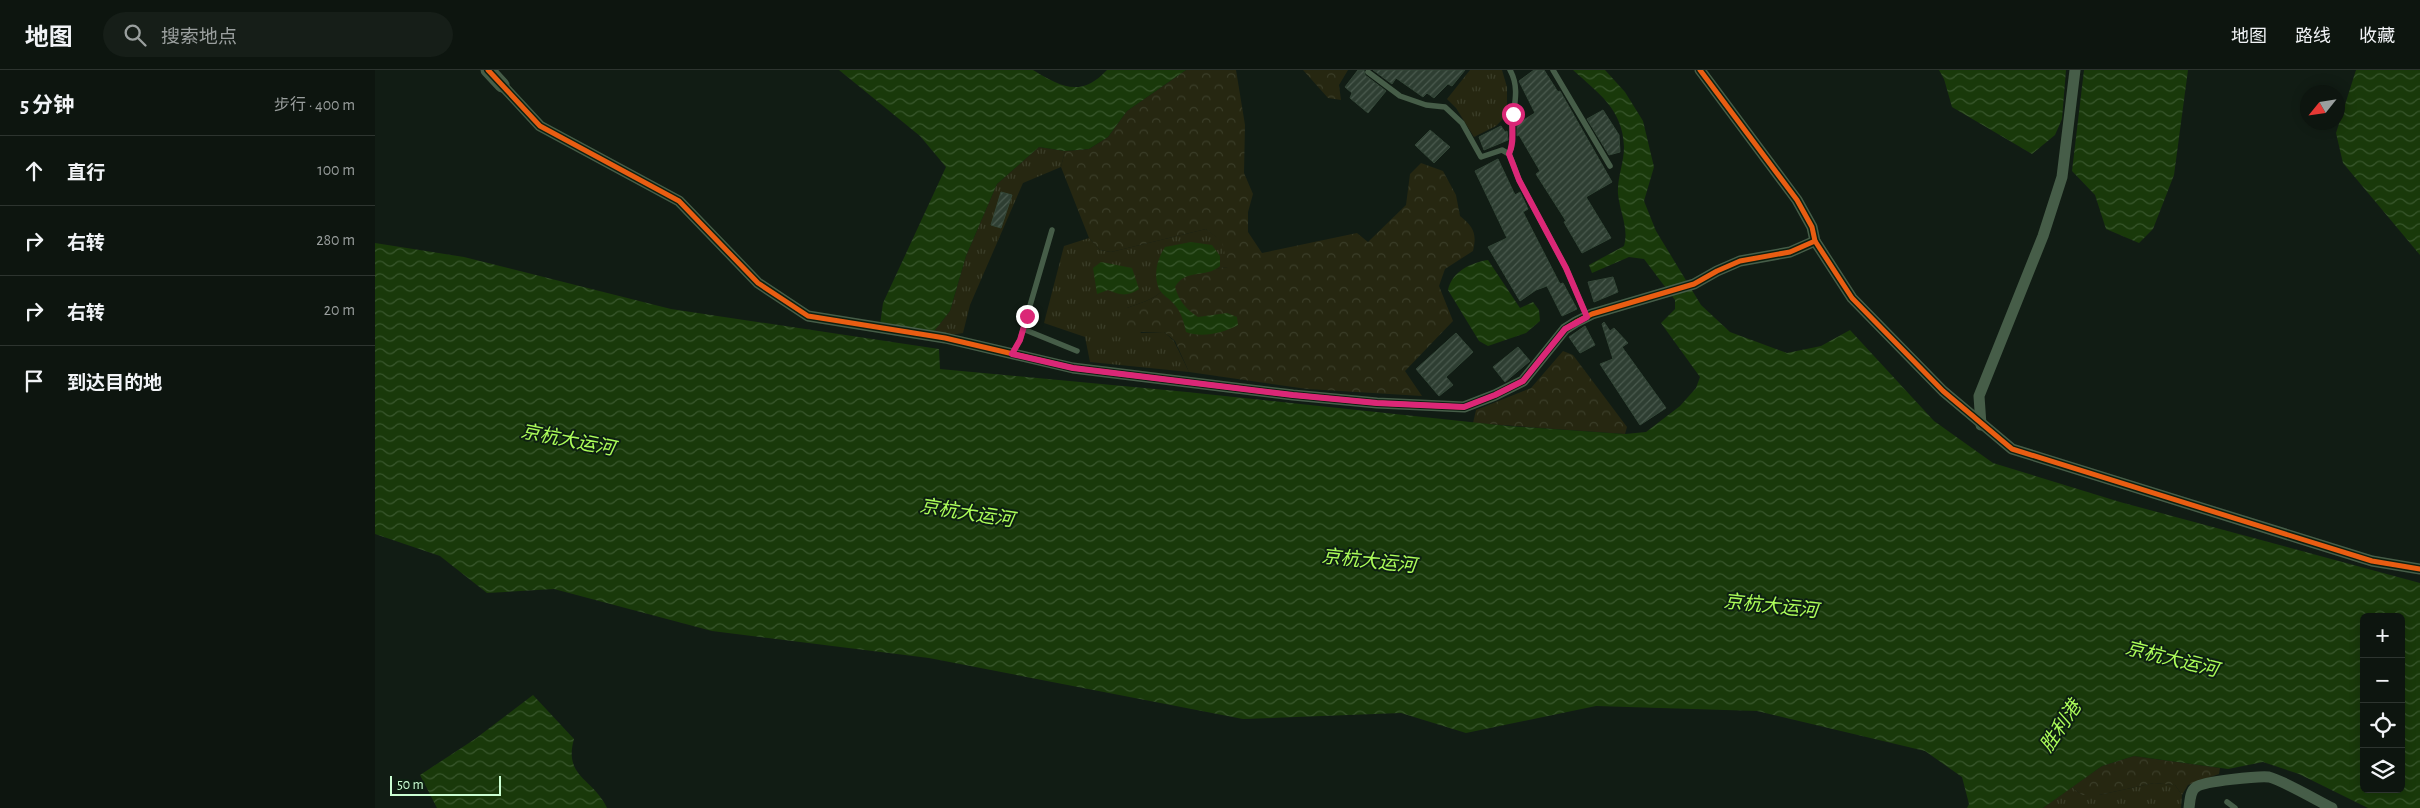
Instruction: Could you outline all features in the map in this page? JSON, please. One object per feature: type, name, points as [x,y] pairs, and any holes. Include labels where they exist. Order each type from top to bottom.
[{"type":"street","points":[[488,70],[540,126],[679,201],[758,283],[808,316],[945,338],[1073,368],[1293,395],[1377,403],[1464,407],[1495,395],[1523,381],[1565,329],[1587,317],[1694,284],[1740,261],[1790,252],[1815,241]]},
{"type":"street","points":[[1700,70],[1797,200],[1812,226],[1815,241],[1852,298],[1943,391],[1981,425],[2012,449],[2372,561],[2420,569]]},
{"type":"street","points":[[1981,425],[1979,396],[2043,236],[2062,177],[2075,70]]},
{"type":"street","points":[[2189,808],[2191,794],[2195,787],[2206,783],[2243,778],[2270,777],[2332,808]]},
{"type":"lane","points":[[1553,70],[1610,166]]},
{"type":"lane","points":[[1509,154],[1514,144],[1512,127],[1516,103],[1516,86],[1513,71]]},
{"type":"lane","points":[[1369,72],[1400,96],[1426,105],[1445,107],[1462,123],[1481,157],[1502,150],[1509,154],[1519,180],[1566,268],[1587,317]]},
{"type":"lane","points":[[1012,354],[1023,329],[1052,230]]},
{"type":"lane","points":[[1023,329],[1077,351]]},
{"type":"lane","points":[[2227,802],[2235,808]]},
{"type":"green space","points":[[1186,70],[1236,70],[1245,125],[1244,173],[1253,194],[1248,212],[1248,232],[1262,253],[1357,233],[1368,242],[1406,205],[1410,174],[1421,163],[1443,171],[1456,195],[1460,216],[1469,224],[1473,231],[1474,245],[1473,251],[1445,269],[1439,286],[1453,321],[1405,371],[1422,396],[1307,389],[1189,372],[1175,341],[1164,332],[1128,332],[1122,320],[1127,308],[1155,297],[1165,288],[1172,274],[1228,267],[1222,242],[1206,229],[1111,252],[1100,250],[1089,238],[1061,167],[1065,151],[1089,149],[1108,137],[1127,111]]},
{"type":"green space","points":[[1303,70],[1348,70],[1339,85],[1341,100],[1328,98]]},
{"type":"green space","points":[[1470,70],[1502,70],[1507,87],[1507,115],[1496,126],[1474,137],[1456,108],[1447,99]]},
{"type":"green space","points":[[1039,147],[1065,151],[1061,167],[1023,183],[970,305],[963,333],[928,339],[950,311],[966,256],[997,184]]},
{"type":"green space","points":[[1206,229],[1223,242],[1229,267],[1172,274],[1165,288],[1155,297],[1127,308],[1141,333],[1164,332],[1174,341],[1189,372],[1090,362],[1085,337],[1044,323],[1064,246],[1089,238],[1100,250],[1111,252]]},
{"type":"green space","points":[[1563,351],[1573,355],[1627,427],[1625,434],[1473,423],[1476,410],[1531,388]]},
{"type":"green space","points":[[2134,756],[2220,768],[2219,774],[2188,785],[2182,795],[2175,785],[2154,783],[2099,795],[2082,795],[2072,787],[2102,766]]},
{"type":"green space","points":[[2154,783],[2175,785],[2182,795],[2181,808],[2043,808],[2072,787],[2082,795],[2099,795]]},
{"type":"water","points":[[839,70],[1033,70],[1062,85],[1080,87],[1098,79],[1107,70],[1186,70],[1127,111],[1108,137],[1089,149],[1065,151],[1039,147],[997,184],[966,256],[950,311],[928,339],[879,332],[883,303],[946,167],[920,136]]},
{"type":"water","points":[[1573,70],[1605,70],[1625,92],[1643,121],[1654,167],[1644,201],[1656,231],[1701,305],[1730,332],[1787,353],[1821,346],[1850,330],[1934,421],[1993,463],[2120,502],[2420,583],[2420,808],[2368,808],[2299,774],[2263,762],[2228,769],[2134,756],[2102,766],[2043,808],[1967,808],[1969,804],[1962,777],[1925,751],[1757,711],[1596,706],[1466,733],[1401,713],[1243,719],[929,658],[712,631],[554,589],[487,593],[440,556],[375,534],[375,243],[464,257],[671,309],[939,349],[940,369],[1187,392],[1508,426],[1625,434],[1646,432],[1680,406],[1696,388],[1700,377],[1661,323],[1675,309],[1675,300],[1644,259],[1629,257],[1592,273],[1589,265],[1624,246],[1625,239],[1625,227],[1618,194],[1624,147],[1623,134],[1614,112],[1600,94]]},
{"type":"water","points":[[1939,70],[2066,70],[2062,119],[2055,135],[2032,154],[1952,107],[1944,79]]},
{"type":"water","points":[[2084,70],[2188,70],[2174,175],[2153,229],[2139,243],[2106,229],[2095,195],[2072,171]]},
{"type":"water","points":[[2356,70],[2420,70],[2420,255],[2343,163],[2336,133],[2337,130],[2345,130],[2345,105]]},
{"type":"water","points":[[1191,242],[1212,245],[1220,256],[1220,266],[1208,272],[1190,275],[1179,281],[1175,287],[1181,301],[1198,317],[1227,313],[1237,317],[1238,325],[1212,334],[1198,335],[1186,332],[1178,310],[1159,289],[1156,278],[1157,267],[1165,247]]},
{"type":"water","points":[[1488,260],[1520,308],[1533,302],[1539,310],[1540,321],[1526,333],[1488,346],[1479,341],[1448,290],[1450,283],[1463,269],[1475,263]]},
{"type":"water","points":[[1101,262],[1132,268],[1139,289],[1127,294],[1108,290],[1097,294],[1093,268]]},
{"type":"water","points":[[533,695],[574,739],[572,752],[576,770],[595,790],[607,808],[437,808],[420,775],[475,739]]},
{"type":"building","points":[[1358,70],[1364,70],[1365,75],[1386,91],[1368,113],[1350,98],[1352,93],[1345,87]]},
{"type":"building","points":[[1373,70],[1465,70],[1452,86],[1448,84],[1434,98],[1427,93],[1423,97],[1396,78],[1392,84]]},
{"type":"building","points":[[1534,70],[1544,70],[1558,92],[1560,91],[1612,182],[1586,197],[1611,238],[1582,253],[1564,222],[1566,221],[1536,174],[1540,171],[1519,135],[1517,136],[1517,124],[1535,113],[1519,81]]},
{"type":"building","points":[[1603,110],[1619,135],[1620,152],[1609,155],[1587,119]]},
{"type":"building","points":[[1501,126],[1505,132],[1507,131],[1508,140],[1484,150],[1479,137]]},
{"type":"building","points":[[1430,130],[1450,147],[1434,163],[1415,145]]},
{"type":"building","points":[[1498,159],[1515,195],[1520,192],[1528,209],[1523,212],[1560,284],[1563,283],[1577,309],[1562,316],[1547,286],[1536,290],[1520,301],[1488,247],[1507,238],[1475,171]]},
{"type":"building","points":[[1001,192],[1012,195],[1001,228],[991,225]]},
{"type":"building","points":[[1613,277],[1618,292],[1594,302],[1588,282]]},
{"type":"building","points":[[1604,322],[1610,331],[1614,328],[1628,343],[1622,347],[1666,408],[1640,425],[1600,364],[1613,359],[1602,324]]},
{"type":"building","points":[[1585,326],[1595,345],[1580,353],[1569,337]]},
{"type":"building","points":[[1456,333],[1473,352],[1446,377],[1453,385],[1439,396],[1416,369]]},
{"type":"building","points":[[1518,347],[1530,361],[1505,382],[1493,367]]},
{"type":"cycle path","points":[[488,70],[540,126],[679,201],[758,283],[808,316],[945,338],[1073,368],[1293,395],[1377,403],[1464,407],[1495,395],[1523,381],[1565,329],[1592,314],[1694,284],[1740,261],[1790,252],[1815,241]]},
{"type":"cycle path","points":[[1700,70],[1797,200],[1812,227],[1815,241],[1852,298],[1943,391],[2012,449],[2372,561],[2420,569]]},
{"type":"route","points":[[1027,316],[1020,340],[1012,354],[1073,368],[1293,395],[1377,403],[1432,404],[1464,407],[1495,395],[1523,381],[1565,329],[1587,317],[1566,268],[1519,180],[1509,154],[1514,144],[1513,114]]},
{"type":"water label","name":"京杭大运河","points":[[568,439]]},
{"type":"water label","name":"京杭大运河","points":[[967,512]]},
{"type":"water label","name":"京杭大运河","points":[[1369,560]]},
{"type":"water label","name":"京杭大运河","points":[[1771,605]]},
{"type":"water label","name":"京杭大运河","points":[[2172,658]]},
{"type":"water label","name":"胜利港","points":[[2060,726]]}]
